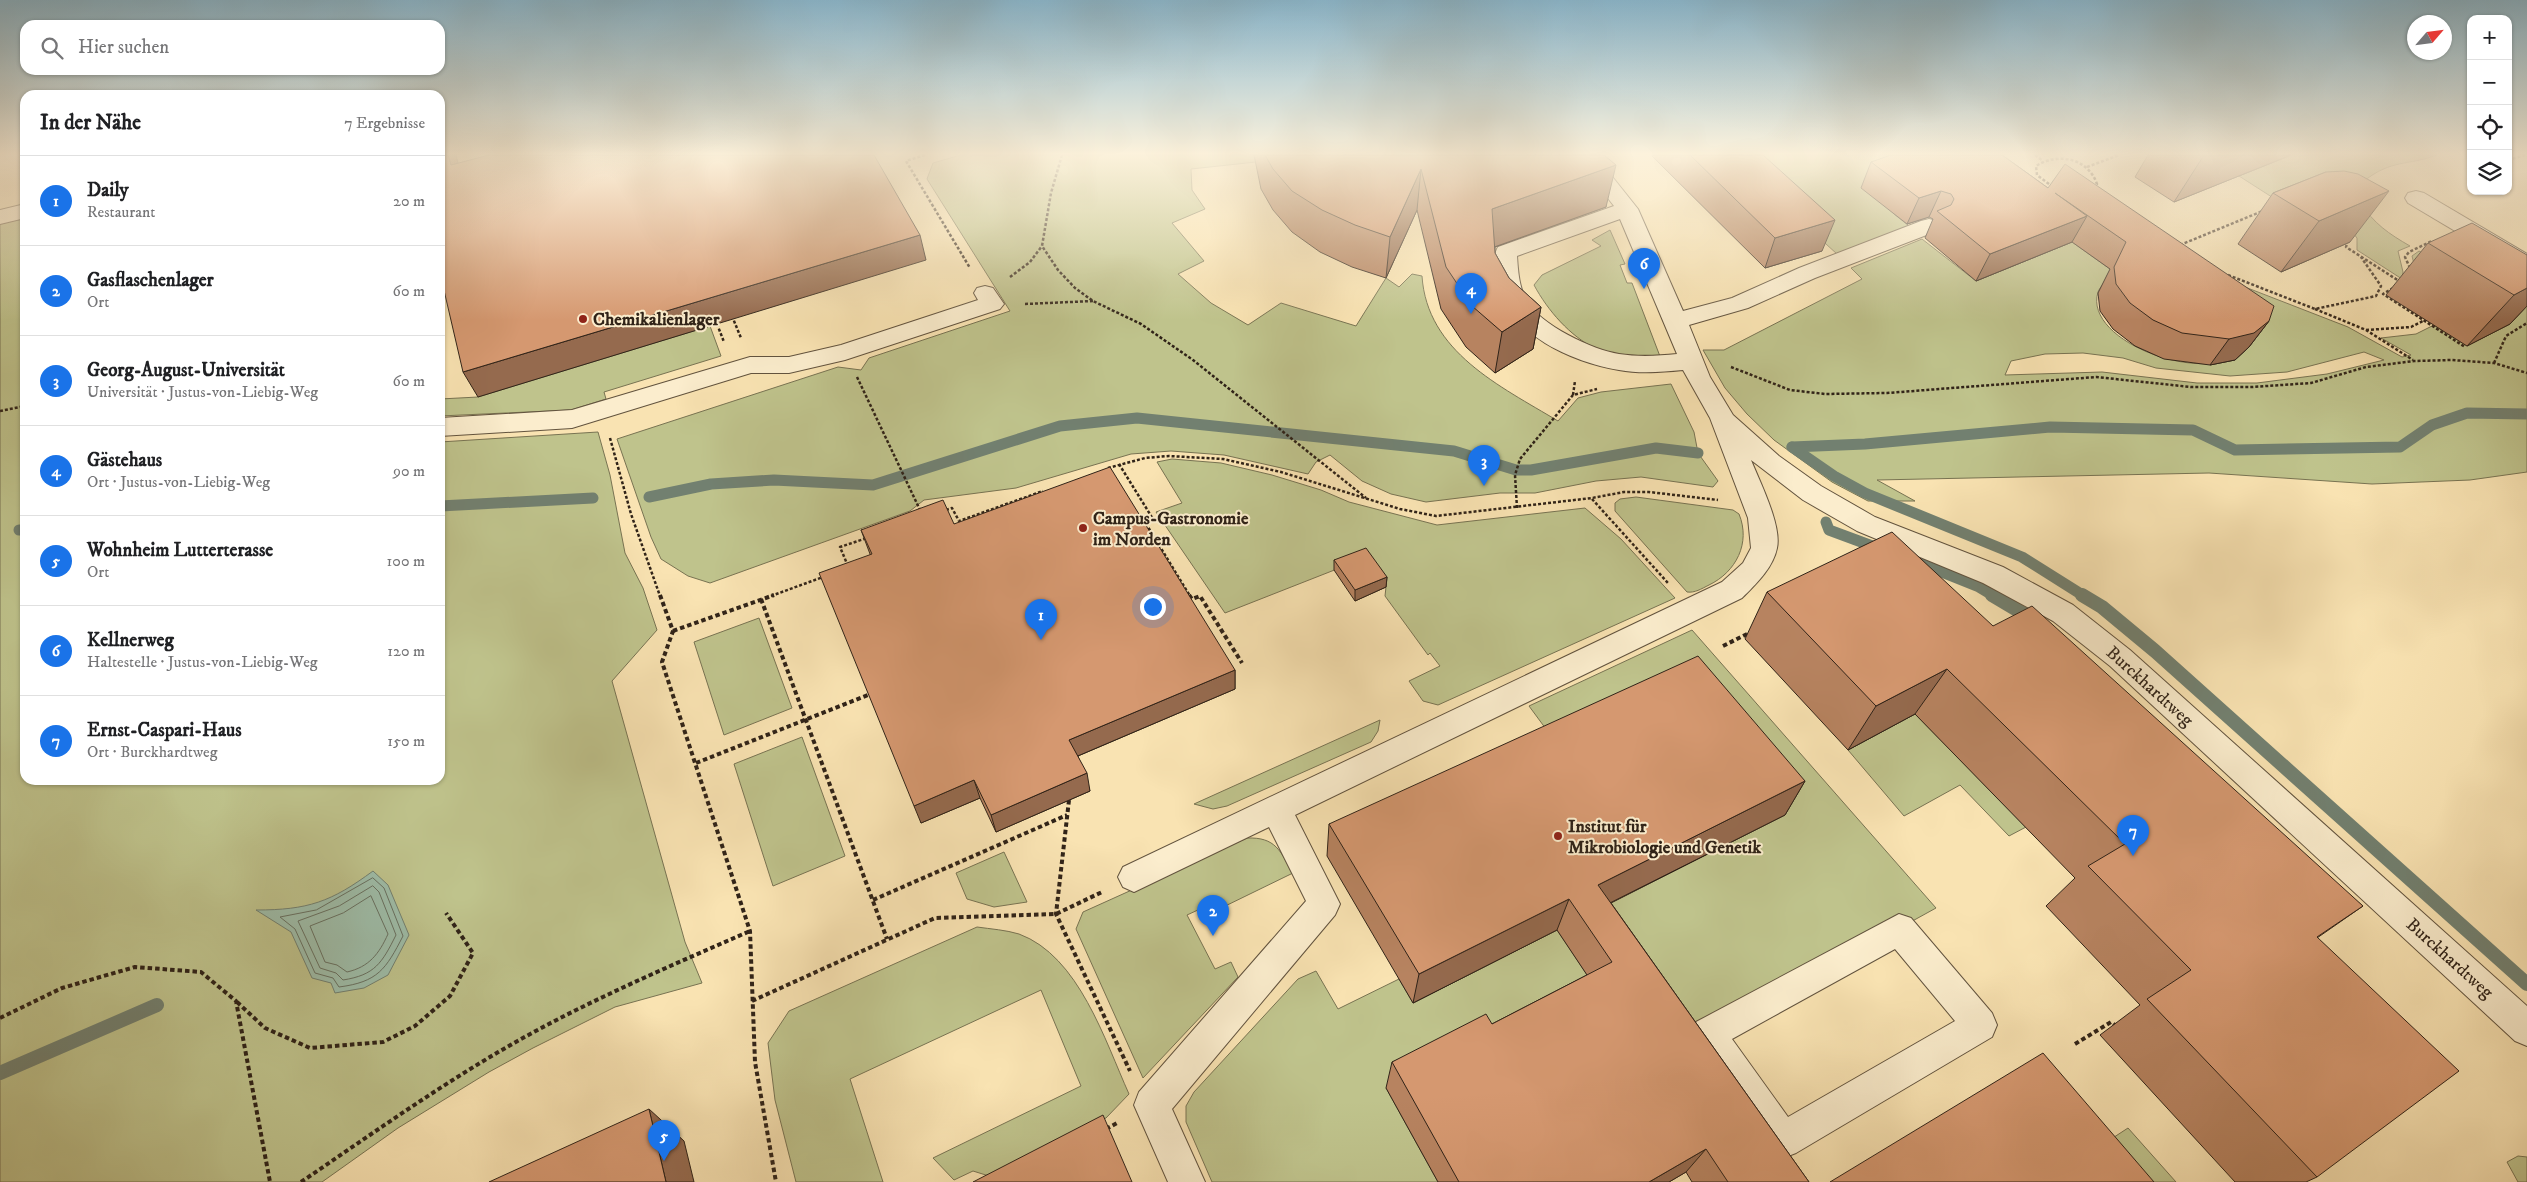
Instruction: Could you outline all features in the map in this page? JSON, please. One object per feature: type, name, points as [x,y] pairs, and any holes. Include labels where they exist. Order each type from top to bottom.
[{"type":"street","points":[[1620,210],[1506,252],[1508,278],[1515,303],[1538,328],[1572,346],[1617,362],[1654,365],[1688,353]]},
{"type":"street","points":[[1134,877],[1692,610],[1732,590],[1753,570],[1764,548],[1761,518],[1722,418],[1688,353],[1676,321],[1627,210]]},
{"type":"street","points":[[2436,210],[2527,264]]},
{"type":"street","points":[[0,217],[20,212]]},
{"type":"street","points":[[1676,321],[1740,303],[1807,273],[1929,226]]},
{"type":"street","points":[[445,427],[572,419],[750,365],[789,365],[845,352],[989,298]]},
{"type":"street","name":"Burckhardtweg","points":[[1722,418],[1770,464],[1844,512],[1866,524],[1993,575],[2063,613],[2120,658],[2527,1029]]},
{"type":"street","points":[[1186,1182],[1152,1105],[1324,904],[1276,810]]},
{"type":"street","points":[[1899,929],[1980,1025],[1784,1140],[1708,1034],[1899,929]]},
{"type":"path","points":[[936,210],[989,298]]},
{"type":"path","points":[[989,298],[1006,281],[1030,262],[1042,246],[1047,210]]},
{"type":"path","points":[[2173,248],[2263,210]]},
{"type":"path","points":[[2410,277],[2410,267],[2405,256],[2408,252],[2464,227]]},
{"type":"path","points":[[2344,232],[2348,240],[2346,247],[2403,284],[2383,294],[2465,346]]},
{"type":"path","points":[[1042,246],[1058,270],[1075,288],[1093,301],[1141,324],[1193,360],[1368,500]]},
{"type":"path","points":[[2315,308],[2376,296],[2381,286],[2361,258]]},
{"type":"path","points":[[2226,274],[2366,330],[2414,361]]},
{"type":"path","points":[[989,298],[1093,301]]},
{"type":"path","points":[[730,311],[737,327]]},
{"type":"path","points":[[2366,330],[2411,327],[2425,320]]},
{"type":"path","points":[[2494,363],[2506,336],[2527,323]]},
{"type":"path","points":[[718,324],[725,344]]},
{"type":"path","points":[[845,352],[924,518]]},
{"type":"path","points":[[1688,353],[1790,390],[1825,394],[1887,393],[2047,379],[2096,377],[2191,386],[2252,387],[2311,383],[2366,367],[2414,361],[2452,360],[2494,363],[2527,373]]},
{"type":"path","points":[[1517,508],[1515,475],[1520,459],[1573,395],[1602,388]]},
{"type":"path","points":[[0,411],[20,407]]},
{"type":"path","points":[[602,411],[631,514],[673,631],[662,662],[750,931],[755,1062],[776,1182]]},
{"type":"path","points":[[1100,471],[1145,458],[1169,456],[1223,459],[1281,472],[1368,500],[1436,516],[1517,508],[1624,492],[1649,492],[1754,503]]},
{"type":"path","points":[[1119,464],[1153,519],[1145,522],[1192,599],[1200,596],[1242,663]]},
{"type":"path","points":[[958,522],[1053,488]]},
{"type":"path","points":[[1592,498],[1692,610]]},
{"type":"path","points":[[942,512],[952,508],[962,528]]},
{"type":"path","points":[[840,571],[848,568],[840,547],[872,536]]},
{"type":"path","points":[[673,631],[831,574]]},
{"type":"path","points":[[761,599],[887,939]]},
{"type":"path","points":[[1723,646],[1756,630]]},
{"type":"path","points":[[696,763],[868,695]]},
{"type":"path","points":[[1069,800],[1056,914],[1135,1081],[1152,1105],[1100,1132]]},
{"type":"path","points":[[873,900],[1068,815]]},
{"type":"path","points":[[752,1001],[935,918],[1056,914],[1134,877]]},
{"type":"path","points":[[0,1018],[62,988],[135,967],[201,972],[265,1028],[310,1048],[383,1042],[415,1026],[450,996],[473,953],[446,913]]},
{"type":"path","points":[[302,1182],[410,1108],[508,1046],[624,987],[750,931]]},
{"type":"path","points":[[236,1001],[270,1182]]},
{"type":"path","points":[[2075,1044],[2111,1022],[2121,1032]]},
{"type":"green space","points":[[947,210],[1202,210],[1172,223],[1204,261],[1178,274],[1211,303],[1248,325],[1281,303],[1356,326],[1386,278],[1399,287],[1412,274],[1422,276],[1427,303],[1437,326],[1452,346],[1470,364],[1491,380],[1558,421],[1578,398],[1601,392],[1671,384],[1694,432],[1698,453],[1718,481],[1713,487],[1641,477],[1596,481],[1535,493],[1500,493],[1426,502],[1391,494],[1362,481],[1330,455],[1316,462],[1308,474],[1224,455],[1171,451],[1131,454],[1016,488],[924,500],[910,511],[710,583],[688,576],[661,559],[651,537],[617,439],[838,367],[861,370],[869,358],[1010,311]]},
{"type":"green space","points":[[1789,210],[1898,210],[1894,214],[1909,226],[1837,254]]},
{"type":"green space","points":[[2295,210],[2366,210],[2382,227],[2410,246],[2398,251],[2403,272],[2402,279],[2357,250],[2357,238],[2349,228]]},
{"type":"green space","points":[[20,215],[20,785],[445,785],[445,442],[598,432],[610,475],[625,553],[643,588],[657,630],[612,681],[685,942],[702,983],[615,1007],[533,1048],[489,1072],[398,1128],[322,1182],[0,1182],[0,221]]},
{"type":"green space","points":[[1610,230],[1625,264],[1620,265],[1627,283],[1632,283],[1661,359],[1642,360],[1609,353],[1586,344],[1560,322],[1534,285],[1542,275],[1601,246],[1592,240]]},
{"type":"green space","points":[[1922,239],[1976,281],[2072,242],[2117,274],[2103,284],[2098,292],[2098,310],[2110,328],[2129,343],[2153,354],[2180,362],[2207,364],[2231,359],[2249,347],[2227,280],[2348,327],[2402,357],[2411,355],[2381,338],[2416,334],[2434,325],[2467,346],[2415,268],[2412,256],[2419,251],[2439,261],[2527,286],[2527,472],[2470,480],[2372,484],[2209,473],[1877,480],[1915,501],[1868,501],[1832,482],[1774,440],[1747,414],[1725,388],[1703,350],[1724,350],[1862,279],[1851,268]],"holes":[[[2364,352],[2384,360],[2327,374],[2257,383],[2197,383],[2102,372],[2005,375],[2011,361],[2045,354],[2083,353],[2123,358],[2156,368],[2230,376],[2287,372]]]},
{"type":"green space","points":[[710,326],[721,356],[604,392],[606,399],[571,410],[445,416],[445,399],[478,397]]},
{"type":"green space","points":[[1172,459],[1221,463],[1272,475],[1321,490],[1349,502],[1437,525],[1585,508],[1621,539],[1675,598],[1438,705],[1423,701],[1409,681],[1440,666],[1430,653],[1428,655],[1385,596],[1386,587],[1365,558],[1225,613],[1156,512],[1182,503],[1157,462]]},
{"type":"green space","points":[[1636,497],[1733,510],[1739,514],[1742,525],[1742,546],[1734,564],[1719,579],[1709,585],[1693,592],[1687,592],[1615,511],[1615,503],[1620,499]]},
{"type":"green space","points":[[759,618],[792,708],[724,735],[694,642]]},
{"type":"green space","points":[[1692,630],[1936,908],[1677,1051],[1584,916],[1784,815],[1560,748],[1529,706]]},
{"type":"green space","points":[[1915,714],[2026,827],[2009,836],[1960,785],[1904,816],[1848,750]]},
{"type":"green space","points":[[1380,720],[1378,731],[1371,742],[1227,806],[1213,809],[1194,804]]},
{"type":"green space","points":[[802,737],[845,856],[773,886],[734,764]]},
{"type":"green space","points":[[1247,838],[1257,838],[1271,843],[1280,852],[1293,873],[1215,911],[1211,904],[1187,915],[1215,969],[1231,962],[1238,977],[1143,1078],[1076,929],[1083,912]]},
{"type":"green space","points":[[1004,852],[1027,902],[994,907],[967,899],[956,873]]},
{"type":"green space","points":[[977,927],[1019,934],[1040,945],[1058,961],[1074,980],[1088,1002],[1129,1094],[1106,1118],[989,1176],[973,1171],[954,1180],[933,1158],[1081,1086],[1041,990],[850,1079],[883,1182],[796,1182],[775,1100],[768,1043],[789,1011]]},
{"type":"green space","points":[[1557,930],[1598,991],[1386,1088],[1438,1182],[1212,1182],[1186,1122],[1186,1106],[1194,1092],[1298,979],[1316,971],[1338,1009],[1399,979],[1413,1003]]},
{"type":"green space","points":[[2128,1128],[2176,1182],[2094,1182],[2076,1162]]},
{"type":"green space","points":[[2518,1156],[2527,1157],[2527,1182],[2518,1182],[2507,1162]]},
{"type":"water","points":[[373,871],[388,885],[409,935],[388,975],[364,988],[335,993],[331,983],[312,978],[291,932],[256,910],[290,908],[318,902],[344,890]]},
{"type":"building","points":[[445,210],[906,210],[920,235],[463,372],[445,295]]},
{"type":"building","points":[[1322,210],[1402,210],[1390,237],[1355,225]]},
{"type":"building","points":[[1432,210],[1492,210],[1495,253],[1509,278],[1541,307],[1502,332],[1472,306],[1446,267]]},
{"type":"building","points":[[1746,210],[1824,210],[1835,220],[1775,238]]},
{"type":"building","points":[[2079,210],[2087,216],[1990,254],[1937,211]]},
{"type":"building","points":[[2080,210],[2133,210],[2274,306],[2269,321],[2254,333],[2229,339],[2182,333],[2153,320],[2130,303],[2116,284],[2114,267],[2126,242]]},
{"type":"building","points":[[2301,210],[2344,210],[2319,221]]},
{"type":"building","points":[[2472,223],[2527,255],[2527,288],[2514,295],[2428,243]]},
{"type":"building","points":[[1110,467],[1235,670],[1069,740],[1087,773],[991,815],[974,780],[914,806],[819,573],[872,554],[861,530],[943,500],[954,524]]},
{"type":"building","points":[[1892,532],[1993,626],[2032,606],[2363,906],[2317,937],[2459,1071],[2317,1177],[2147,999],[2191,970],[2088,866],[2125,844],[1947,669],[1876,706],[1767,592]]},
{"type":"building","points":[[1366,548],[1387,577],[1355,590],[1334,560]]},
{"type":"building","points":[[1698,656],[1805,781],[1598,885],[1809,1182],[1728,1182],[1706,1149],[1649,1182],[1459,1182],[1392,1062],[1486,1014],[1492,1024],[1612,962],[1569,899],[1419,974],[1329,824]]},
{"type":"building","points":[[2043,1053],[2154,1182],[1830,1182]]},
{"type":"building","points":[[649,1109],[666,1182],[489,1182]]},
{"type":"building","points":[[1103,1115],[1132,1182],[973,1182]]},
{"type":"waterway","points":[[2084,596],[2022,557],[1865,493],[1834,476],[1792,447],[1865,444],[2050,427],[2193,430],[2235,450],[2400,447],[2432,425],[2467,413],[2527,414]]},
{"type":"waterway","points":[[649,497],[711,484],[774,480],[873,485],[1060,426],[1137,418],[1454,451],[1516,470],[1531,470],[1656,448],[1698,453]]},
{"type":"waterway","points":[[445,506],[593,498]]},
{"type":"waterway","points":[[1826,522],[1829,530],[1883,550]]},
{"type":"waterway","points":[[1914,561],[1979,587],[1994,596]]},
{"type":"waterway","points":[[1992,595],[2034,620]]},
{"type":"waterway","points":[[2082,595],[2102,607],[2155,651],[2527,984]]},
{"type":"waterway","points":[[0,1073],[157,1005]]},
{"type":"place","name":"Kellnerweg","points":[[1644,289]]},
{"type":"place","name":"Gästehaus","points":[[1471,314]]},
{"type":"place","name":"Chemikalienlager","points":[[583,319]]},
{"type":"place","name":"Georg-August-Universität","points":[[1484,486]]},
{"type":"place","name":"Campus-Gastronomie im Norden","points":[[1083,528]]},
{"type":"place","name":"Daily","points":[[1041,640]]},
{"type":"place","name":"Institut für Mikrobiologie und Genetik","points":[[1558,836]]},
{"type":"place","name":"Ernst-Caspari-Haus","points":[[2133,856]]},
{"type":"place","name":"Gasflaschenlager","points":[[1213,936]]},
{"type":"place","name":"Wohnheim Lutterterasse","points":[[664,1161]]}]
